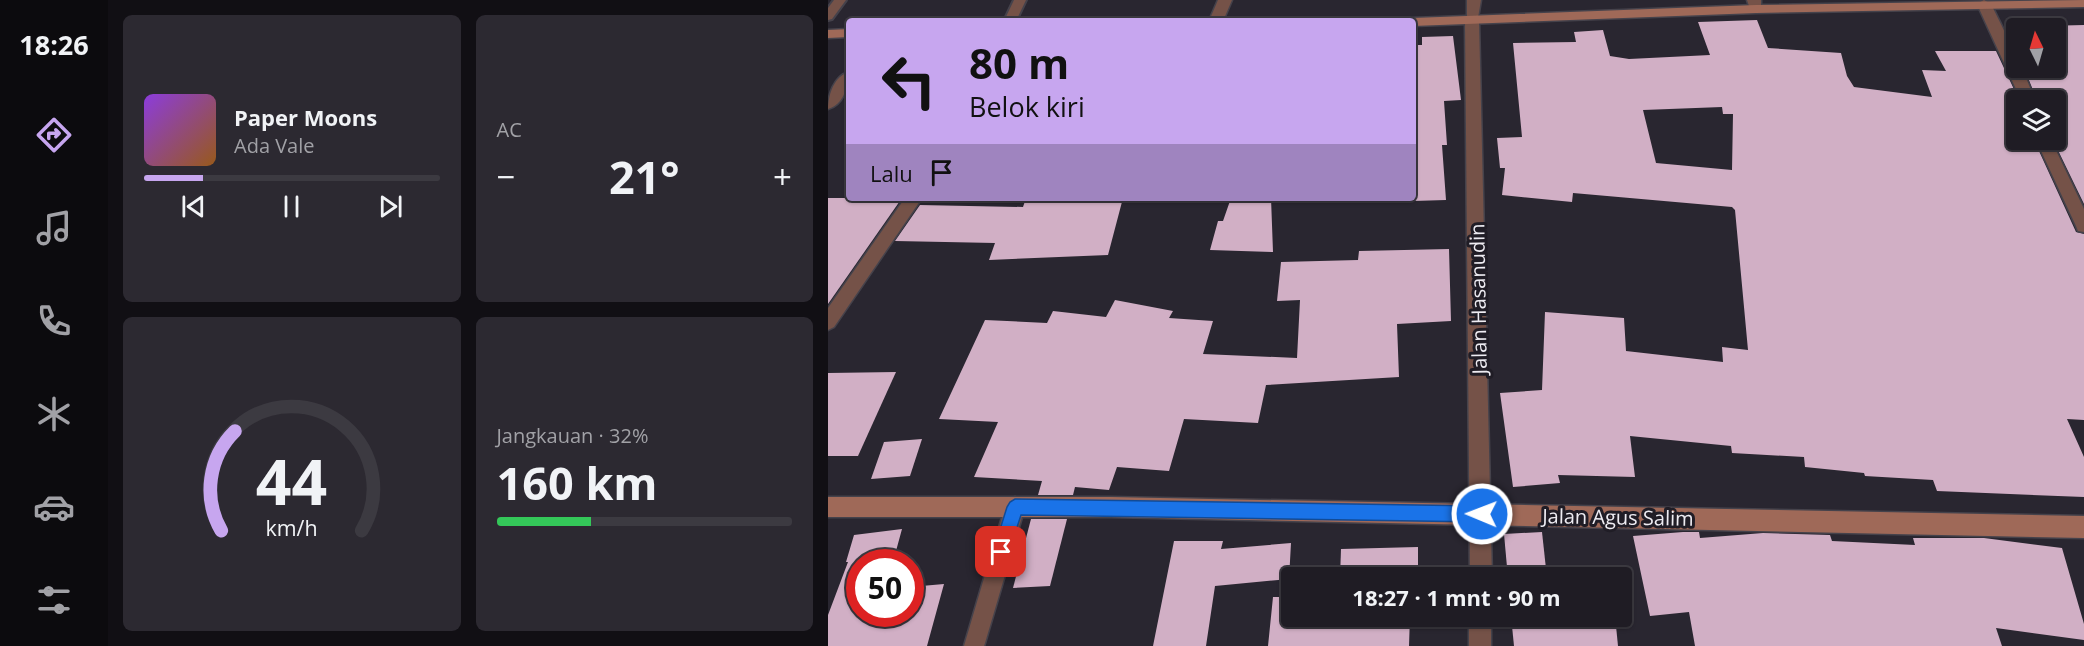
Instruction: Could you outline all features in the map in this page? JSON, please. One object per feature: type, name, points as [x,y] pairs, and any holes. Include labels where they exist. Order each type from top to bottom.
[{"type":"main road","points":[[1416,22],[1472,21],[1755,5],[2084,3]]},
{"type":"main road","points":[[828,34],[846,33]]},
{"type":"main road","name":"Jalan Agus Salim","points":[[828,507],[1015,507],[1482,514],[2084,526]]},
{"type":"street","points":[[1217,18],[1225,0]]},
{"type":"street","name":"Jalan Hasanudin","points":[[1474,0],[1472,21],[1481,567]]},
{"type":"street","points":[[1984,4],[2024,90]]},
{"type":"street","points":[[828,104],[846,81]]},
{"type":"street","points":[[2048,150],[2084,226]]},
{"type":"street","points":[[828,322],[912,201]]},
{"type":"street","points":[[974,643],[1015,507]]},
{"type":"street","points":[[1480,627],[1480,646]]},
{"type":"lane","points":[[828,16],[840,0]]},
{"type":"lane","points":[[1011,18],[1020,0]]},
{"type":"building","points":[[1757,20],[1768,48],[1841,53],[1847,76],[1854,87],[1932,97],[1922,70],[1946,71],[1935,51],[1996,51],[2006,72],[2006,78],[2009,78],[2014,90],[2006,90],[2006,150],[2039,150],[2076,232],[2084,234],[2084,420],[2067,419],[2084,457],[2084,497],[1937,491],[1933,480],[1865,476],[1864,473],[1805,467],[1804,457],[1732,453],[1731,446],[1630,436],[1635,477],[1558,475],[1560,483],[1513,487],[1500,393],[1542,390],[1545,312],[1624,318],[1626,351],[1723,362],[1722,347],[1748,350],[1735,210],[1732,207],[1573,193],[1572,202],[1502,195],[1505,168],[1500,168],[1497,138],[1522,137],[1513,43],[1576,42],[1574,32],[1603,30],[1610,56],[1629,59],[1710,55],[1698,22]],"holes":[[[1722,107],[1723,114],[1733,114],[1732,170],[1656,163],[1643,110]]]},
{"type":"building","points":[[2066,25],[2084,25],[2084,204],[2058,150],[2066,150],[2066,90],[2033,90],[2028,78],[2066,78]]},
{"type":"building","points":[[1453,36],[1461,100],[1444,101],[1447,145],[1442,145],[1446,200],[1416,201],[1416,45],[1422,45],[1422,37]]},
{"type":"building","points":[[828,198],[846,198],[846,201],[900,201],[828,304]]},
{"type":"building","points":[[1025,201],[1122,201],[1108,255],[989,260],[995,243],[895,241],[920,205],[1023,207]]},
{"type":"building","points":[[1230,201],[1271,201],[1273,252],[1210,250],[1218,221],[1223,221]]},
{"type":"building","points":[[1449,249],[1451,321],[1397,324],[1399,377],[1266,385],[1258,423],[1184,419],[1169,471],[1117,467],[1109,490],[1075,487],[1073,495],[1038,495],[1042,481],[974,477],[998,422],[939,419],[985,320],[1047,323],[1053,311],[1106,317],[1115,300],[1173,311],[1169,318],[1213,321],[1203,354],[1297,358],[1300,300],[1277,301],[1281,262],[1358,260],[1359,251]]},
{"type":"building","points":[[896,372],[858,456],[828,456],[828,373]]},
{"type":"building","points":[[922,439],[910,476],[871,479],[884,442]]},
{"type":"building","points":[[1031,519],[1067,519],[1050,586],[1013,588]]},
{"type":"building","points":[[902,529],[897,549],[850,549],[854,535]]},
{"type":"building","points":[[1542,532],[1546,567],[1507,567],[1504,534]]},
{"type":"building","points":[[1699,532],[1700,538],[1763,533],[1830,535],[1832,541],[1915,545],[1913,538],[1984,538],[2062,548],[2084,624],[2084,640],[1996,628],[2002,646],[1695,646],[1689,612],[1650,616],[1633,536]]},
{"type":"building","points":[[1174,541],[1223,541],[1221,549],[1291,543],[1290,567],[1281,567],[1281,580],[1215,586],[1206,646],[1153,646]]},
{"type":"building","points":[[1418,547],[1418,567],[1340,567],[1341,549]]},
{"type":"building","points":[[846,567],[846,627],[924,627],[924,586],[944,584],[927,646],[828,646],[828,615]]},
{"type":"building","points":[[1273,597],[1281,597],[1281,627],[1410,627],[1409,646],[1268,646]]},
{"type":"building","points":[[1512,627],[1616,627],[1618,646],[1514,646]]},
{"type":"route","points":[[1001,552],[1015,507],[1482,514]]}]
